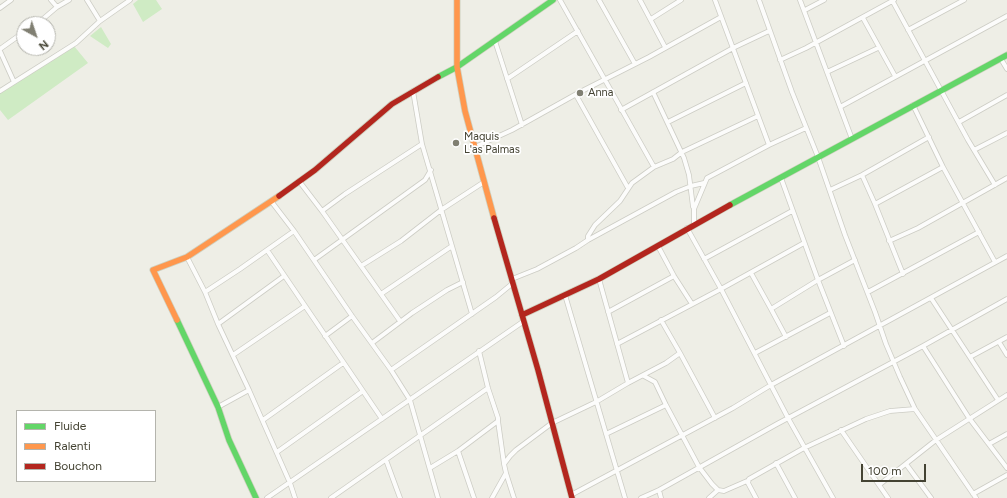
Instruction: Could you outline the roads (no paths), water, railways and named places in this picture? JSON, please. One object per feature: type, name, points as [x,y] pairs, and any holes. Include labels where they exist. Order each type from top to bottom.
[{"type":"street","points":[[0,8],[11,0]]},
{"type":"street","points":[[51,0],[57,8]]},
{"type":"street","points":[[48,16],[69,0]]},
{"type":"street","points":[[87,0],[100,21]]},
{"type":"street","points":[[0,92],[76,43],[100,21],[130,0]]},
{"type":"street","points":[[458,0],[456,49],[457,67],[465,110],[552,423],[571,497],[616,470],[715,418],[771,385],[880,327],[1007,256]]},
{"type":"street","points":[[256,498],[229,440],[218,407],[153,270],[187,257],[271,201],[327,161],[392,104],[457,67],[553,0]]},
{"type":"street","points":[[560,0],[654,168]]},
{"type":"street","points":[[599,0],[635,64]]},
{"type":"street","points":[[640,0],[665,47]]},
{"type":"street","points":[[651,19],[681,0]]},
{"type":"street","points":[[715,0],[769,145]]},
{"type":"street","points":[[759,0],[893,361],[915,409],[976,498]]},
{"type":"street","points":[[800,0],[817,42],[852,139]]},
{"type":"street","points":[[805,10],[824,0]]},
{"type":"street","points":[[780,60],[863,18],[893,0],[924,60],[995,185]]},
{"type":"street","points":[[908,30],[964,0]]},
{"type":"street","points":[[840,107],[1007,16]]},
{"type":"street","points":[[475,147],[522,125],[721,17]]},
{"type":"street","points":[[863,18],[878,48],[895,76]]},
{"type":"street","points":[[622,110],[733,48],[769,30]]},
{"type":"street","points":[[507,79],[578,31]]},
{"type":"street","points":[[14,82],[0,50],[16,38]]},
{"type":"street","points":[[495,41],[522,125]]},
{"type":"street","points":[[827,72],[878,48]]},
{"type":"street","points":[[267,498],[410,400],[523,318],[599,279],[694,224],[1007,55]]},
{"type":"street","points":[[1001,59],[1007,69]]},
{"type":"street","points":[[668,122],[746,83]]},
{"type":"street","points":[[413,91],[422,144],[431,170],[441,210],[472,314]]},
{"type":"street","points":[[653,92],[682,152],[688,171],[694,209],[694,224]]},
{"type":"street","points":[[576,95],[628,188]]},
{"type":"street","points":[[959,122],[1007,95]]},
{"type":"street","points":[[913,105],[944,167],[995,262]]},
{"type":"street","points":[[588,240],[588,236],[595,225],[620,201],[628,188],[639,177],[673,159],[682,152],[758,116]]},
{"type":"street","points":[[694,209],[704,183],[708,177],[769,145],[806,128]]},
{"type":"street","points":[[974,150],[1007,133]]},
{"type":"street","points":[[830,190],[862,175],[929,137]]},
{"type":"street","points":[[322,211],[345,194],[422,144]]},
{"type":"street","points":[[875,204],[944,167]]},
{"type":"street","points":[[314,260],[425,180],[431,170]]},
{"type":"street","points":[[862,175],[903,274]]},
{"type":"street","points":[[781,178],[830,313],[844,346]]},
{"type":"street","points":[[890,241],[1007,178]]},
{"type":"street","points":[[425,180],[434,184]]},
{"type":"street","points":[[299,181],[400,321]]},
{"type":"street","points":[[361,266],[401,241],[441,210],[484,182]]},
{"type":"street","points":[[391,370],[496,297],[513,281],[576,248],[646,207],[691,186],[704,183]]},
{"type":"street","points":[[271,201],[294,231],[391,370],[410,400],[438,498]]},
{"type":"street","points":[[704,259],[792,211]]},
{"type":"street","points":[[687,228],[722,289],[788,418],[833,498]]},
{"type":"street","points":[[205,292],[294,231]]},
{"type":"street","points":[[868,292],[979,232]]},
{"type":"street","points":[[617,344],[722,289],[804,243]]},
{"type":"street","points":[[381,294],[452,246]]},
{"type":"street","points":[[658,246],[674,276],[692,304]]},
{"type":"street","points":[[267,250],[382,419]]},
{"type":"street","points":[[187,257],[205,292],[218,324],[250,390],[295,498]]},
{"type":"street","points":[[771,309],[818,280],[855,260]]},
{"type":"street","points":[[751,273],[786,337]]},
{"type":"street","points":[[218,324],[284,276]]},
{"type":"street","points":[[608,312],[674,276]]},
{"type":"street","points":[[599,279],[628,383]]},
{"type":"street","points":[[372,343],[400,321],[447,290],[463,282]]},
{"type":"street","points":[[566,295],[625,498]]},
{"type":"street","points":[[931,298],[998,400]]},
{"type":"street","points":[[641,498],[659,490],[1007,299]]},
{"type":"street","points":[[234,355],[305,306]]},
{"type":"street","points":[[755,353],[830,313]]},
{"type":"street","points":[[325,336],[352,316]]},
{"type":"street","points":[[661,320],[715,418]]},
{"type":"street","points":[[970,357],[1007,337]]},
{"type":"street","points":[[999,342],[1007,355]]},
{"type":"street","points":[[923,346],[969,418],[1007,468]]},
{"type":"street","points":[[479,351],[488,388],[498,418],[504,464],[514,498]]},
{"type":"street","points":[[504,464],[510,456],[552,423],[596,402],[628,383],[644,376],[680,353]]},
{"type":"street","points":[[262,420],[343,363]]},
{"type":"street","points":[[644,376],[655,382],[699,467],[718,490],[724,491],[747,481],[749,478],[804,448],[866,419],[890,411],[915,409]]},
{"type":"street","points":[[331,498],[488,388]]},
{"type":"street","points":[[218,407],[250,390]]},
{"type":"street","points":[[277,452],[363,391]]},
{"type":"street","points":[[879,485],[936,440],[1007,395]]},
{"type":"street","points":[[606,434],[666,405]]},
{"type":"street","points":[[430,468],[458,451],[498,421]]},
{"type":"street","points":[[841,430],[888,498]]},
{"type":"street","points":[[990,444],[1007,434]]},
{"type":"street","points":[[458,451],[474,498]]},
{"type":"street","points":[[386,460],[400,498]]},
{"type":"street","points":[[776,463],[795,498]]},
{"type":"street","points":[[906,464],[931,498]]},
{"type":"street","points":[[492,498],[506,474]]},
{"type":"street","points":[[973,494],[1007,475]]},
{"type":"street","points":[[747,481],[756,498]]},
{"type":"street","points":[[659,490],[661,498]]},
{"type":"street","points":[[709,498],[718,490]]},
{"type":"place","name":"Anna","points":[[580,93]]},
{"type":"place","name":"Maquis L'as Palmas","points":[[456,143]]}]
